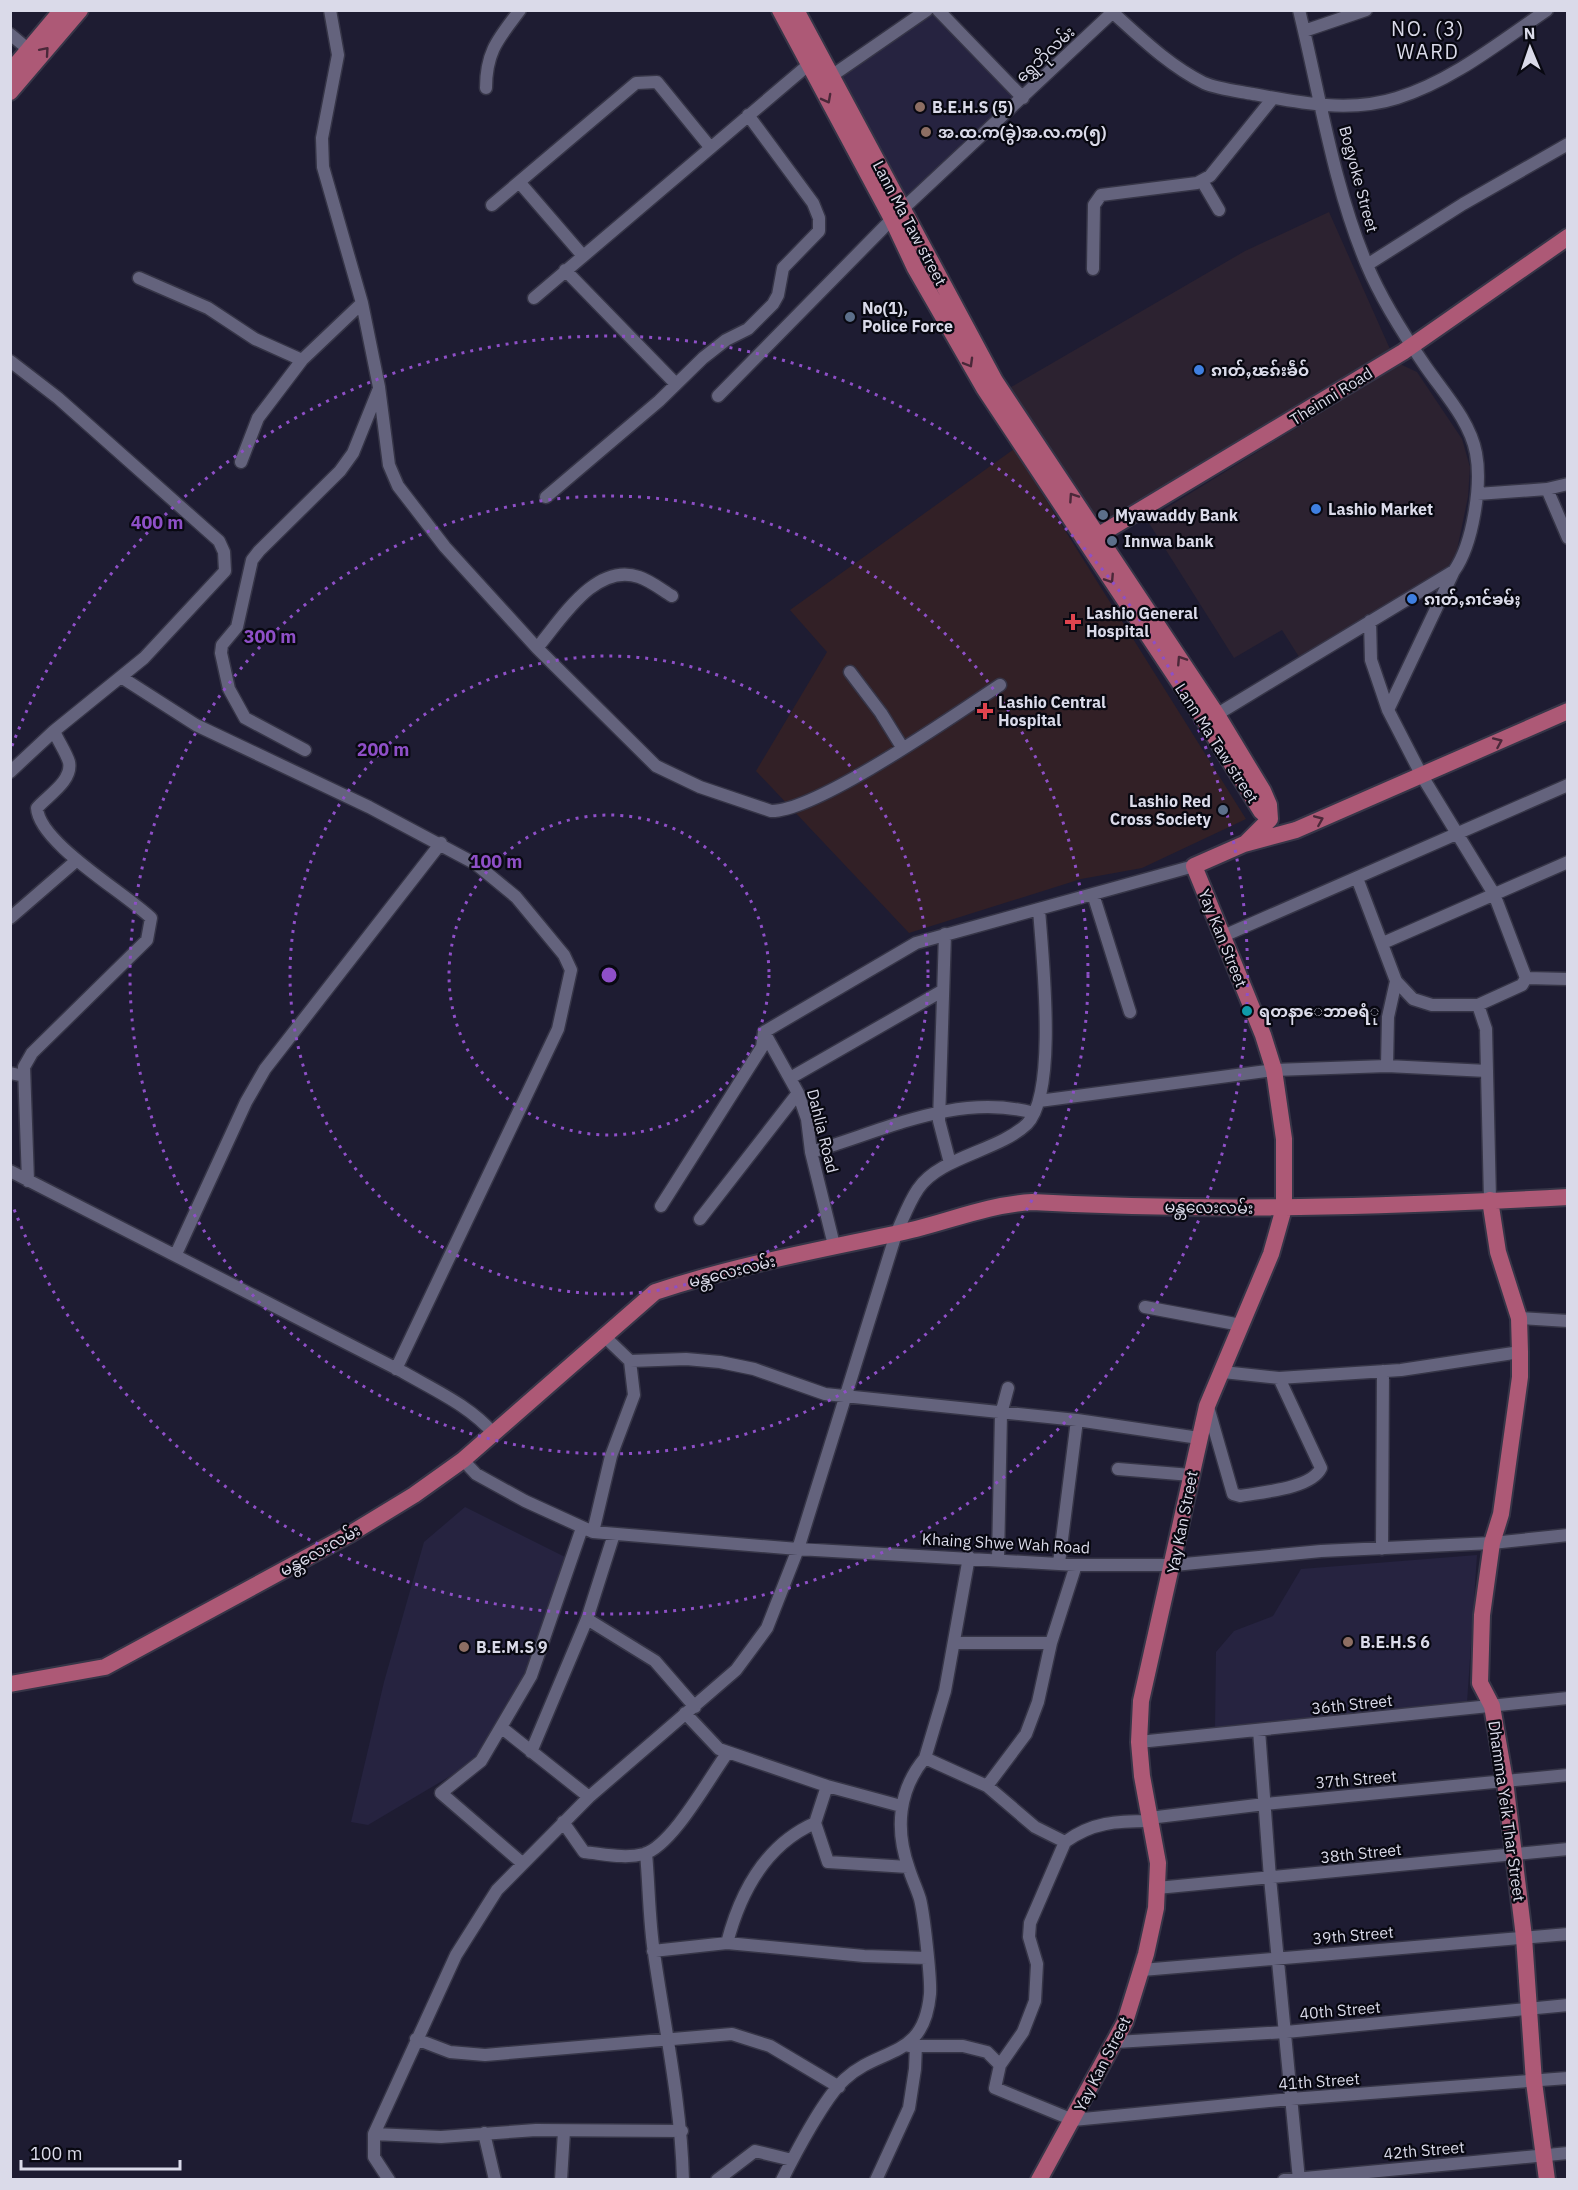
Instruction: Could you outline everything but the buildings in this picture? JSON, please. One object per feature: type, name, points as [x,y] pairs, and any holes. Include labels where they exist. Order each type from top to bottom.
[{"type":"main road","points":[[10,72],[62,10]]},
{"type":"main road","points":[[10,92],[80,10]]},
{"type":"main road","name":"Lann Ma Taw street","points":[[780,10],[814,60],[898,214]]},
{"type":"main road","name":"Lann Ma Taw street","points":[[795,10],[814,60],[830,77],[945,306],[995,381],[1018,427],[1211,718],[1263,791],[1269,805],[1270,819]]},
{"type":"main road","name":"Theinni Road","points":[[1092,539],[1268,435],[1412,346],[1568,237]]},
{"type":"main road","points":[[1194,866],[1244,844],[1296,830],[1568,711]]},
{"type":"main road","points":[[1244,844],[1270,819],[1296,830]]},
{"type":"main road","name":"Yay Kan Street","points":[[1039,2180],[1116,2042],[1142,1970],[1157,1888],[1158,1863],[1149,1820],[1139,1742],[1141,1701],[1174,1565],[1207,1406],[1271,1254],[1284,1208],[1284,1139],[1274,1070],[1263,1035],[1221,937],[1194,866]]},
{"type":"main road","name":"မန္တလေးလမ်း","points":[[10,1684],[105,1667],[350,1534],[414,1495],[463,1460],[603,1335],[655,1292],[834,1245],[896,1234],[984,1208],[1032,1202],[1190,1208],[1284,1208],[1568,1197]]},
{"type":"main road","name":"Dhamma Yeik Thar Street","points":[[1490,1200],[1498,1252],[1519,1318],[1520,1377],[1501,1514],[1492,1544],[1480,1653],[1480,1683],[1492,1706],[1505,1781],[1524,1937],[1534,2082],[1546,2180]]},
{"type":"street","points":[[330,10],[338,55],[322,138],[323,167],[362,303],[379,387],[389,465],[398,486],[446,547],[537,648],[656,766],[700,788],[780,812],[818,799],[1000,685]]},
{"type":"street","points":[[486,88],[486,67],[493,46],[520,10]]},
{"type":"street","points":[[830,77],[927,10]]},
{"type":"street","name":"Bogyoke Street","points":[[1299,10],[1345,200],[1367,265],[1412,346],[1468,429],[1476,450],[1479,471],[1477,494],[1462,559],[1454,571],[1388,710]]},
{"type":"street","points":[[1304,31],[1366,10]]},
{"type":"street","points":[[1112,11],[1168,62],[1206,84],[1273,98],[1322,105],[1369,105],[1398,98],[1437,82],[1477,58],[1547,10]]},
{"type":"street","name":"ရွှေဘိုလမ်း","points":[[718,396],[898,214],[1023,98],[1112,11]]},
{"type":"street","points":[[943,12],[1023,98]]},
{"type":"street","points":[[10,34],[29,50]]},
{"type":"street","points":[[534,298],[814,60]]},
{"type":"street","points":[[492,205],[520,183],[586,123],[636,83],[657,82],[710,147]]},
{"type":"street","points":[[1093,269],[1094,205],[1097,198],[1101,195],[1184,187],[1202,181],[1210,176],[1273,98]]},
{"type":"street","points":[[546,497],[726,340],[748,329],[773,304],[783,268],[812,242],[819,231],[819,218],[813,203],[748,115]]},
{"type":"street","points":[[1367,265],[1463,204],[1568,144]]},
{"type":"street","points":[[1202,181],[1219,210]]},
{"type":"street","points":[[520,183],[583,256]]},
{"type":"street","points":[[566,270],[676,384]]},
{"type":"street","points":[[139,278],[208,308],[255,339],[302,360]]},
{"type":"street","points":[[241,462],[258,418],[302,360],[362,303]]},
{"type":"street","points":[[10,361],[58,398],[219,541],[224,552],[225,571],[144,658],[54,731],[10,772]]},
{"type":"street","points":[[305,750],[245,718],[229,688],[221,653],[222,645],[237,627],[252,560],[340,471],[357,444],[379,387]]},
{"type":"street","points":[[1477,494],[1547,489],[1568,484]]},
{"type":"street","points":[[1547,489],[1568,538]]},
{"type":"street","points":[[1211,718],[1454,571]]},
{"type":"street","points":[[537,648],[585,591],[606,578],[639,577],[672,596]]},
{"type":"street","points":[[1370,621],[1371,660],[1388,710],[1422,776],[1494,894],[1526,978]]},
{"type":"street","points":[[850,672],[881,713],[902,747]]},
{"type":"street","points":[[121,677],[196,725],[441,843],[476,864],[516,897],[564,955],[571,970],[553,1039],[396,1369]]},
{"type":"street","points":[[28,1180],[24,1067],[32,1053],[147,940],[151,918],[135,903],[76,860],[38,820],[37,808],[59,788],[68,772],[69,762],[54,731]]},
{"type":"street","points":[[1221,937],[1568,785]]},
{"type":"street","points":[[176,1254],[246,1102],[265,1069],[441,843]]},
{"type":"street","points":[[10,918],[76,860]]},
{"type":"street","points":[[1383,943],[1568,862]]},
{"type":"street","points":[[662,1206],[762,1047],[764,1032],[916,943],[1194,866]]},
{"type":"street","points":[[1357,878],[1396,981],[1420,1002],[1478,1005],[1522,985],[1526,978]]},
{"type":"street","points":[[1093,894],[1130,1012]]},
{"type":"street","points":[[389,2180],[374,2157],[375,2134],[456,1955],[497,1890],[589,1797],[736,1670],[767,1628],[798,1549],[896,1234],[919,1187],[951,1163],[1004,1141],[1028,1124],[1037,1107],[1046,1021],[1039,909]]},
{"type":"street","points":[[945,934],[939,1121],[951,1163]]},
{"type":"street","points":[[1526,978],[1568,980]]},
{"type":"street","points":[[1387,1066],[1388,1017],[1396,981]]},
{"type":"street","points":[[792,1077],[942,991]]},
{"type":"street","points":[[1478,1005],[1486,1029],[1490,1200]]},
{"type":"street","name":"Dahlia Road","points":[[764,1032],[792,1077],[807,1119],[811,1152],[834,1245]]},
{"type":"street","points":[[811,1152],[858,1138],[902,1121],[939,1112],[989,1105],[1037,1107],[1274,1070],[1387,1066],[1486,1071]]},
{"type":"street","points":[[10,1073],[24,1076]]},
{"type":"street","points":[[700,1219],[798,1093]]},
{"type":"street","points":[[10,1171],[176,1254],[396,1369],[464,1406],[481,1419],[494,1434]]},
{"type":"street","points":[[1145,1306],[1241,1324]]},
{"type":"street","points":[[1519,1318],[1568,1321]]},
{"type":"street","points":[[522,1863],[452,1805],[441,1792],[481,1761],[531,1676],[587,1530],[634,1395],[630,1361],[603,1335]]},
{"type":"street","points":[[1222,1372],[1279,1378],[1383,1371],[1520,1352]]},
{"type":"street","points":[[630,1361],[686,1359],[720,1362],[754,1369],[825,1394],[1001,1414],[1077,1420],[1199,1438]]},
{"type":"street","points":[[1382,1549],[1383,1371]]},
{"type":"street","points":[[1207,1406],[1233,1494],[1240,1496],[1293,1487],[1317,1474],[1320,1468],[1279,1378]]},
{"type":"street","points":[[998,1559],[1001,1414],[1008,1388]]},
{"type":"street","points":[[1059,1563],[1077,1420]]},
{"type":"street","name":"Khaing Shwe Wah Road","points":[[463,1460],[476,1474],[587,1530],[798,1549],[969,1557],[1076,1565],[1174,1565],[1321,1551],[1492,1544],[1568,1535]]},
{"type":"street","points":[[1118,1469],[1191,1475]]},
{"type":"street","points":[[531,1752],[587,1619],[614,1534]]},
{"type":"street","points":[[876,2180],[909,2108],[912,2046],[922,2025],[930,1994],[920,1900],[901,1841],[901,1806],[911,1775],[925,1758],[955,1642],[969,1557]]},
{"type":"street","points":[[987,1786],[1026,1734],[1038,1702],[1050,1643],[1076,1565]]},
{"type":"street","points":[[587,1619],[655,1661],[719,1749],[827,1786],[901,1806]]},
{"type":"street","points":[[955,1642],[1050,1643]]},
{"type":"street","name":"36th Street","points":[[1139,1742],[1568,1698]]},
{"type":"street","points":[[502,1728],[589,1797]]},
{"type":"street","points":[[1259,1730],[1277,1958],[1299,2179]]},
{"type":"street","points":[[563,1822],[584,1852],[623,1856],[646,1853],[673,1834],[728,1752]]},
{"type":"street","points":[[925,1758],[987,1786],[1035,1827],[1065,1842],[1030,1923],[1029,1937],[1037,1964],[1035,2001],[1023,2032],[1000,2066],[995,2088],[1073,2120]]},
{"type":"street","name":"37th Street","points":[[1065,1842],[1081,1830],[1108,1821],[1149,1820],[1265,1804],[1568,1775]]},
{"type":"street","points":[[827,1786],[815,1823],[828,1862],[908,1867]]},
{"type":"street","points":[[727,1944],[735,1912],[756,1871],[794,1832],[815,1823]]},
{"type":"street","name":"38th Street","points":[[1157,1888],[1568,1849]]},
{"type":"street","points":[[646,1853],[653,1951],[669,2038],[682,2131],[683,2180]]},
{"type":"street","name":"39th Street","points":[[1142,1970],[1568,1934]]},
{"type":"street","points":[[653,1951],[727,1944],[864,1956],[927,1958]]},
{"type":"street","name":"40th Street","points":[[1116,2042],[1286,2032],[1568,2005]]},
{"type":"street","points":[[416,2040],[450,2052],[485,2055],[732,2034],[770,2046],[839,2087]]},
{"type":"street","points":[[782,2180],[792,2160],[845,2079],[912,2046],[963,2046],[987,2052],[1000,2066]]},
{"type":"street","name":"41th Street","points":[[1073,2120],[1291,2099],[1568,2078]]},
{"type":"street","points":[[375,2134],[441,2137],[484,2133],[564,2131],[682,2131]]},
{"type":"street","points":[[561,2180],[564,2131]]},
{"type":"street","points":[[484,2133],[495,2180]]},
{"type":"street","points":[[717,2180],[755,2151],[792,2160]]},
{"type":"street","name":"42th Street","points":[[1284,2180],[1568,2153]]},
{"type":"shaded area","name":"အ.ထ.က(ခွဲ)အ.လ.က(၅)","points":[[931,11],[1022,95],[907,203],[841,78]]},
{"type":"shaded area","name":"ၵၢတ်ႇၽၵ်းၶဵဝ်","points":[[1329,212],[1390,349],[1099,527],[1006,390],[1245,251]]},
{"type":"shaded area","name":"Lashio Market","points":[[1400,364],[1417,372],[1462,439],[1470,467],[1468,497],[1456,555],[1444,572],[1301,660],[1282,630],[1234,658],[1147,520]]},
{"type":"shaded area","name":"Lashio Central Hospital","points":[[1014,449],[1246,819],[1142,868],[1081,879],[909,933],[756,771],[827,652],[790,610]]},
{"type":"shaded area","name":"B.E.M.S 9","points":[[465,1507],[567,1558],[523,1683],[479,1759],[368,1825],[351,1822],[384,1682],[424,1542]]},
{"type":"shaded area","name":"B.E.H.S 6","points":[[1477,1555],[1467,1703],[1215,1728],[1216,1652],[1234,1631],[1273,1616],[1301,1569]]},
{"type":"place","name":"B.E.H.S (5)","points":[[920,107]]},
{"type":"place","name":"အ.ထ.က(ခွဲ)အ.လ.က(၅)","points":[[926,132]]},
{"type":"place","name":"No(1), Police Force","points":[[850,317]]},
{"type":"place","name":"ၵၢတ်ႇၽၵ်းၶဵဝ်","points":[[1199,370]]},
{"type":"place","name":"Lashio Market","points":[[1316,509]]},
{"type":"place","name":"Myawaddy Bank","points":[[1103,515]]},
{"type":"place","name":"Innwa bank","points":[[1112,541]]},
{"type":"place","name":"ၵၢတ်ႇၵၢင်ၶမ်ႈ","points":[[1412,599]]},
{"type":"place","name":"Lashio General Hospital","points":[[1073,622]]},
{"type":"place","name":"Lashio Central Hospital","points":[[985,711]]},
{"type":"place","name":"Lashio Red Cross Society","points":[[1223,810]]},
{"type":"place","name":"ရတနာေဘာဓရံု","points":[[1247,1011]]},
{"type":"place","name":"B.E.H.S 6","points":[[1348,1642]]},
{"type":"place","name":"B.E.M.S 9","points":[[464,1647]]},
{"type":"district","name":"NO. (3) WARD","points":[[1428,40]]}]
